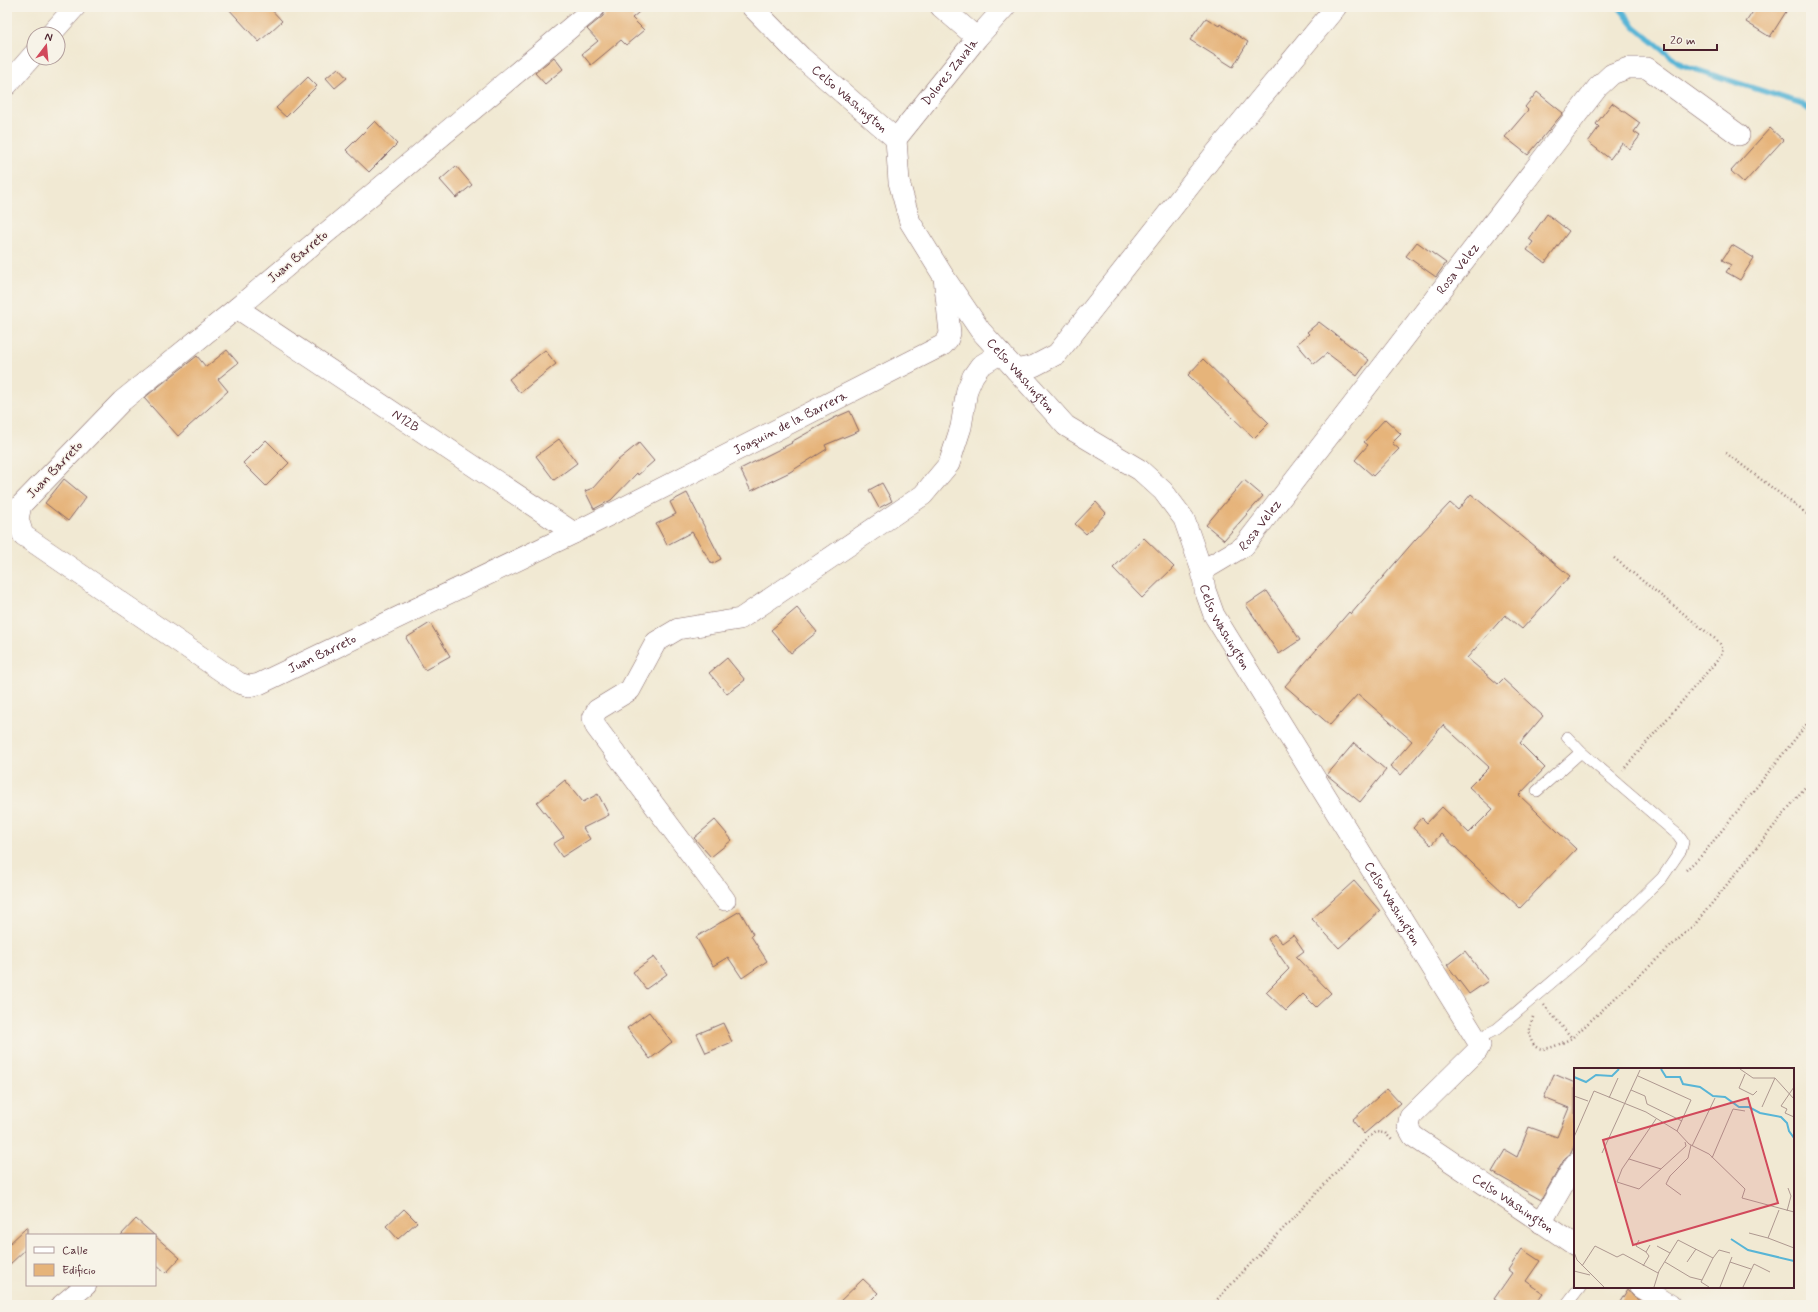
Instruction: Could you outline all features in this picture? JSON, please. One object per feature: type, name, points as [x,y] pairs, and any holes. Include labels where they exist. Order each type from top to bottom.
[{"type":"street","points":[[58,26],[74,7]]},
{"type":"street","name":"Juan Barreto","points":[[574,533],[266,681],[248,686],[239,683],[23,535],[18,519],[21,505],[122,400],[238,308],[595,7]]},
{"type":"street","name":"Celso Washington","points":[[752,7],[800,57],[896,139],[900,182],[910,222],[944,277],[980,330],[1066,426],[1140,470],[1163,491],[1184,519],[1202,571],[1205,590],[1214,615],[1480,1045],[1477,1051],[1410,1117],[1408,1127],[1413,1136],[1574,1244]]},
{"type":"street","points":[[941,7],[977,38]]},
{"type":"street","name":"Dolores Zavala","points":[[896,139],[977,38],[1005,7]]},
{"type":"street","points":[[1016,370],[1034,366],[1058,354],[1214,154],[1336,7]]},
{"type":"street","points":[[7,85],[26,63]]},
{"type":"street","name":"Rosa Velez","points":[[1202,571],[1244,546],[1598,87],[1612,74],[1628,68],[1647,68],[1739,135]]},
{"type":"street","name":"Joaquin de la Barrera","points":[[574,533],[943,345],[948,340],[950,333],[944,277]]},
{"type":"street","name":"N12B","points":[[238,308],[574,533]]},
{"type":"street","points":[[724,900],[596,727],[593,718],[598,710],[630,690],[656,642],[678,629],[740,619],[924,495],[949,464],[961,428],[967,390],[973,376],[980,366],[1001,353]]},
{"type":"street","points":[[1541,1223],[1574,1166]]},
{"type":"street","points":[[62,1305],[85,1286]]},
{"type":"street","points":[[1643,1288],[1670,1305]]},
{"type":"lane","points":[[1477,1039],[1497,1029],[1579,959],[1662,878],[1681,850],[1683,842],[1678,835],[1580,752],[1567,737]]},
{"type":"lane","points":[[1537,791],[1580,752]]},
{"type":"lane","points":[[1566,1305],[1579,1288]]},
{"type":"path","points":[[1726,454],[1811,517]]},
{"type":"path","points":[[1614,558],[1719,642],[1723,649],[1721,656],[1614,780]]},
{"type":"path","points":[[1681,875],[1703,854],[1811,719]]},
{"type":"path","points":[[1535,1014],[1530,1026],[1529,1036],[1534,1046],[1541,1049],[1556,1046],[1572,1038],[1696,923],[1811,780]]},
{"type":"path","points":[[1540,1009],[1544,1005],[1572,1038]]},
{"type":"path","points":[[1212,1305],[1366,1139],[1375,1132],[1385,1133],[1395,1144]]},
{"type":"building","points":[[227,7],[269,7],[282,21],[259,42]]},
{"type":"building","points":[[607,7],[645,7],[632,18],[644,30],[626,45],[621,40],[591,65],[582,54],[598,41],[587,29],[603,16]]},
{"type":"building","points":[[1756,7],[1789,7],[1770,37],[1746,22]]},
{"type":"building","points":[[1206,18],[1219,26],[1220,24],[1248,42],[1233,67],[1190,40]]},
{"type":"building","points":[[554,57],[563,69],[545,84],[535,73]]},
{"type":"building","points":[[338,68],[347,78],[335,88],[326,78]]},
{"type":"building","points":[[308,77],[317,86],[286,117],[276,108]]},
{"type":"building","points":[[1537,92],[1563,113],[1528,155],[1505,137],[1528,110],[1525,107]]},
{"type":"building","points":[[1612,103],[1640,123],[1634,132],[1640,136],[1630,149],[1622,143],[1610,159],[1588,142],[1599,127],[1596,124]]},
{"type":"building","points":[[375,121],[397,144],[369,172],[346,150]]},
{"type":"building","points":[[1770,128],[1783,140],[1744,183],[1731,171]]},
{"type":"building","points":[[456,166],[472,185],[456,198],[440,180]]},
{"type":"building","points":[[1547,214],[1569,231],[1545,263],[1527,250],[1533,242],[1529,239]]},
{"type":"building","points":[[1417,242],[1446,263],[1436,277],[1406,256]]},
{"type":"building","points":[[1732,245],[1754,258],[1740,280],[1726,272],[1731,265],[1722,260]]},
{"type":"building","points":[[1319,322],[1369,360],[1357,376],[1327,353],[1314,364],[1297,344],[1309,334],[1307,332]]},
{"type":"building","points":[[227,350],[238,363],[218,379],[228,391],[178,436],[144,398],[197,356],[206,367]]},
{"type":"building","points":[[545,350],[556,364],[520,393],[509,379]]},
{"type":"building","points":[[1203,359],[1269,423],[1254,438],[1188,375]]},
{"type":"building","points":[[850,411],[859,431],[825,445],[827,449],[790,472],[751,491],[740,469],[792,443],[791,442],[834,418]]},
{"type":"building","points":[[1385,419],[1401,434],[1392,443],[1399,449],[1373,476],[1355,460],[1368,445],[1364,442]]},
{"type":"building","points":[[559,439],[577,463],[554,480],[536,456]]},
{"type":"building","points":[[266,440],[289,463],[266,486],[243,463]]},
{"type":"building","points":[[639,443],[654,461],[638,475],[637,473],[611,500],[594,509],[585,491],[593,488],[617,461]]},
{"type":"building","points":[[64,479],[86,497],[68,521],[45,503]]},
{"type":"building","points":[[1244,480],[1263,496],[1224,540],[1206,525]]},
{"type":"building","points":[[882,483],[892,501],[879,508],[869,490]]},
{"type":"building","points":[[687,493],[721,559],[712,564],[692,532],[667,545],[656,524],[676,514],[670,502]]},
{"type":"building","points":[[1471,494],[1570,576],[1522,629],[1505,615],[1467,658],[1498,684],[1503,679],[1543,716],[1520,743],[1545,768],[1519,795],[1576,849],[1520,908],[1441,834],[1431,845],[1413,828],[1422,818],[1427,823],[1442,807],[1469,833],[1493,809],[1469,787],[1489,767],[1443,725],[1401,775],[1390,766],[1412,741],[1358,694],[1330,725],[1285,686],[1349,612],[1351,614],[1415,540],[1450,503],[1458,510]]},
{"type":"building","points":[[1096,502],[1106,513],[1086,534],[1075,524]]},
{"type":"building","points":[[1144,538],[1174,567],[1142,598],[1113,568]]},
{"type":"building","points":[[1267,591],[1300,640],[1279,654],[1246,605]]},
{"type":"building","points":[[797,608],[817,632],[791,653],[771,630]]},
{"type":"building","points":[[430,623],[450,656],[425,670],[406,638]]},
{"type":"building","points":[[727,658],[745,680],[727,694],[709,673]]},
{"type":"building","points":[[1354,743],[1386,770],[1360,802],[1327,775]]},
{"type":"building","points":[[565,780],[583,802],[598,794],[609,815],[583,828],[590,839],[562,857],[553,844],[564,837],[537,803]]},
{"type":"building","points":[[715,820],[732,840],[711,857],[694,838]]},
{"type":"building","points":[[1354,881],[1380,911],[1339,948],[1312,919]]},
{"type":"building","points":[[740,911],[753,934],[751,936],[767,961],[742,978],[728,957],[713,966],[696,937]]},
{"type":"building","points":[[1274,934],[1282,943],[1293,935],[1304,951],[1296,957],[1331,993],[1316,1007],[1303,994],[1286,1011],[1266,992],[1289,969],[1268,939]]},
{"type":"building","points":[[1465,951],[1488,981],[1469,994],[1447,965]]},
{"type":"building","points":[[654,957],[667,974],[646,989],[633,972]]},
{"type":"building","points":[[649,1012],[672,1042],[650,1059],[627,1028]]},
{"type":"building","points":[[723,1023],[732,1042],[706,1053],[697,1034]]},
{"type":"building","points":[[1554,1074],[1574,1083],[1574,1146],[1571,1153],[1565,1158],[1541,1200],[1492,1172],[1505,1150],[1517,1157],[1529,1127],[1557,1137],[1569,1108],[1544,1098]]},
{"type":"building","points":[[1387,1089],[1400,1103],[1364,1134],[1352,1120]]},
{"type":"building","points":[[404,1209],[417,1222],[398,1239],[386,1226]]},
{"type":"building","points":[[136,1219],[153,1234],[122,1234]]},
{"type":"building","points":[[27,1227],[26,1249],[7,1267],[7,1246]]},
{"type":"building","points":[[156,1237],[180,1258],[166,1273],[156,1264]]},
{"type":"building","points":[[1522,1249],[1540,1261],[1526,1281],[1543,1293],[1534,1305],[1503,1305],[1494,1299],[1512,1273],[1508,1270]]},
{"type":"building","points":[[863,1279],[878,1293],[866,1305],[836,1305]]},
{"type":"building","points":[[1628,1289],[1635,1297],[1647,1305],[1618,1305]]},
{"type":"waterway","points":[[1619,7],[1635,27],[1682,65],[1800,103],[1811,111]]}]
